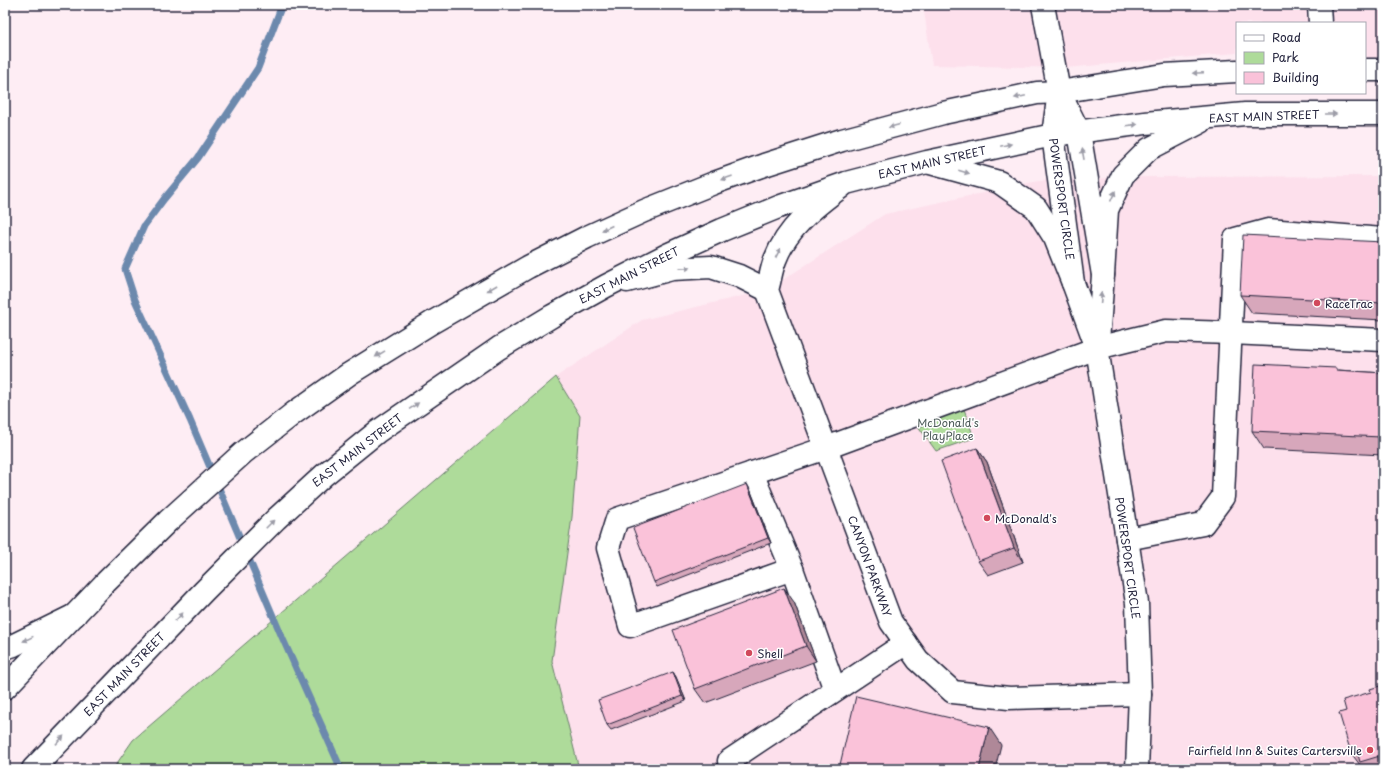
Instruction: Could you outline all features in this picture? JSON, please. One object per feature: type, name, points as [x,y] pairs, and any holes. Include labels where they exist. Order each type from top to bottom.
[{"type":"main road","points":[[1043,5],[1059,92]]},
{"type":"main road","points":[[1319,5],[1320,22]]},
{"type":"main road","points":[[1366,70],[1383,70]]},
{"type":"main road","points":[[5,688],[173,516],[243,453],[294,413],[348,374],[431,323],[528,267],[587,237],[644,211],[764,165],[842,140],[943,113],[1037,93],[1059,92],[1164,75],[1236,71]]},
{"type":"main road","name":"POWERSPORT CIRCLE","points":[[1059,92],[1079,132],[1103,275],[1097,348]]},
{"type":"main road","name":"POWERSPORT CIRCLE","points":[[1059,92],[1053,135],[1073,283],[1097,348],[1136,603],[1140,694],[1137,769]]},
{"type":"main road","name":"EAST MAIN STREET","points":[[33,769],[204,591],[276,519],[324,475],[377,432],[499,348],[606,286],[667,255],[722,230],[781,206],[846,183],[927,162],[1053,135],[1145,123],[1245,114],[1383,114]]},
{"type":"main road","points":[[1103,275],[1107,210],[1123,175],[1149,149],[1209,118]]},
{"type":"main road","points":[[927,162],[999,182],[1036,208],[1055,238],[1073,283]]},
{"type":"main road","points":[[606,286],[672,269],[711,267],[739,276],[767,290],[775,260],[788,233],[814,207],[846,183]]},
{"type":"main road","points":[[1127,539],[1203,524],[1223,497],[1235,239],[1268,230],[1383,239]]},
{"type":"main road","name":"CANYON PARKWAY","points":[[767,290],[891,622],[918,660],[953,692],[1009,698],[1140,694]]},
{"type":"main road","points":[[792,569],[630,626],[608,548],[617,519],[826,448],[1097,348],[1166,331],[1383,340]]},
{"type":"main road","points":[[752,473],[792,569],[835,690]]},
{"type":"main road","points":[[5,648],[75,615]]},
{"type":"main road","points":[[734,769],[729,761],[906,643]]},
{"type":"shaded area","points":[[923,5],[1383,5],[1383,64],[1366,62],[1366,22],[1236,22],[1236,53],[1065,68],[932,65]]},
{"type":"shaded area","points":[[1383,176],[1383,769],[579,769],[552,661],[572,517],[580,416],[556,377],[642,320],[767,290],[885,214],[1038,181],[1138,177]]},
{"type":"green space","points":[[556,377],[580,416],[572,517],[552,661],[579,769],[113,769],[133,740]]},
{"type":"green space","name":"McDonald's PlayPlace","points":[[963,406],[974,438],[936,451],[915,422]]},
{"type":"building","points":[[1243,235],[1383,242],[1383,303],[1240,295]]},
{"type":"building","points":[[1255,364],[1336,368],[1336,370],[1383,373],[1381,437],[1252,431]]},
{"type":"building","name":"McDonald's","points":[[977,448],[1014,548],[978,561],[941,461]]},
{"type":"building","points":[[747,484],[768,538],[654,582],[633,528]]},
{"type":"building","name":"Shell","points":[[784,588],[806,646],[695,689],[673,630]]},
{"type":"building","points":[[673,672],[682,696],[607,725],[598,700]]},
{"type":"building","points":[[1383,685],[1383,755],[1360,762],[1357,751],[1351,753],[1339,713],[1346,711],[1343,700],[1371,692],[1370,689]]},
{"type":"building","points":[[856,696],[989,727],[979,769],[839,769]]},
{"type":"waterway","points":[[282,5],[258,68],[198,158],[144,226],[125,269],[135,300],[190,420],[282,637],[341,769]]},
{"type":"place","name":"RaceTrac","points":[[1317,303]]},
{"type":"place","name":"McDonald's","points":[[987,518]]},
{"type":"place","name":"Shell","points":[[749,653]]},
{"type":"place","name":"Fairfield Inn & Suites Cartersville","points":[[1370,750]]}]
